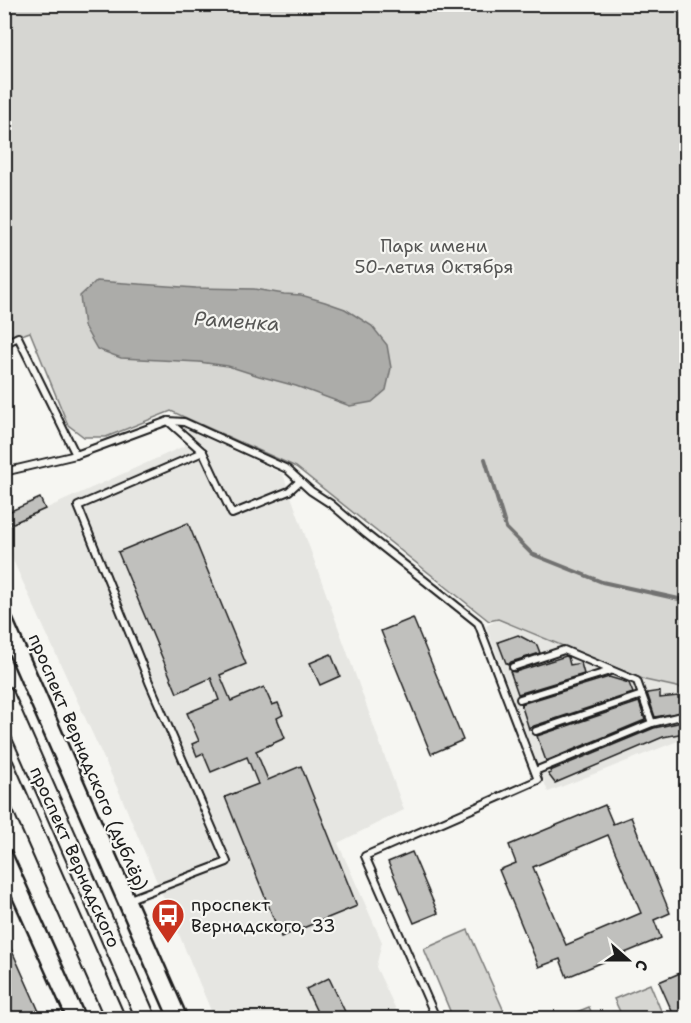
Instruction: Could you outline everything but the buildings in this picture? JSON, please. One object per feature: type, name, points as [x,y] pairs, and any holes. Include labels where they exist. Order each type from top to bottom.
[{"type":"main road","name":"проспект Вернадского","points":[[4,695],[146,1018]]},
{"type":"main road","name":"проспект Вернадского","points":[[4,765],[115,1018]]},
{"type":"street","name":"проспект Вернадского (дублёр)","points":[[5,623],[178,1018]]},
{"type":"street","points":[[4,857],[9,880],[76,1018]]},
{"type":"lane","points":[[4,344],[18,337],[76,455]]},
{"type":"lane","points":[[168,421],[203,452],[232,514],[289,491],[300,481]]},
{"type":"lane","points":[[4,472],[76,455],[168,421],[184,422],[287,470],[478,623],[538,780],[365,856],[436,1018]]},
{"type":"lane","points":[[126,900],[227,862],[149,682],[78,506],[203,452]]},
{"type":"lane","points":[[513,667],[564,650],[637,681],[652,723]]},
{"type":"lane","points":[[520,699],[610,671]]},
{"type":"lane","points":[[536,731],[642,695]]},
{"type":"lane","points":[[535,771],[652,723],[687,716]]},
{"type":"shaded area","points":[[189,429],[283,474],[404,810],[338,843],[382,942],[376,967],[400,1018],[214,1018],[121,796],[5,543],[4,514],[40,498],[45,509],[184,446]]},
{"type":"shaded area","points":[[497,620],[648,681],[686,690],[686,742],[678,741],[548,792],[486,626]]},
{"type":"green space","name":"Парк имени 50-летия Октября","points":[[5,5],[686,5],[686,689],[645,680],[498,619],[489,621],[296,467],[171,411],[106,437],[84,437],[68,425],[30,332],[5,341]]},
{"type":"green space","points":[[468,930],[507,1018],[453,1018],[424,949]]},
{"type":"green space","points":[[650,984],[664,1018],[623,1018],[614,999]]},
{"type":"green space","points":[[589,1007],[594,1018],[562,1018]]},
{"type":"water","points":[[96,281],[196,288],[254,289],[301,295],[345,309],[372,326],[387,345],[391,368],[386,390],[372,402],[350,406],[296,386],[228,366],[199,362],[121,358],[97,349],[84,326],[80,296]]},
{"type":"waterway","name":"Раменка","points":[[485,459],[506,528],[532,554],[602,582],[686,599]]},
{"type":"place","name":"проспект Вернадского, 33","points":[[168,944]]}]
